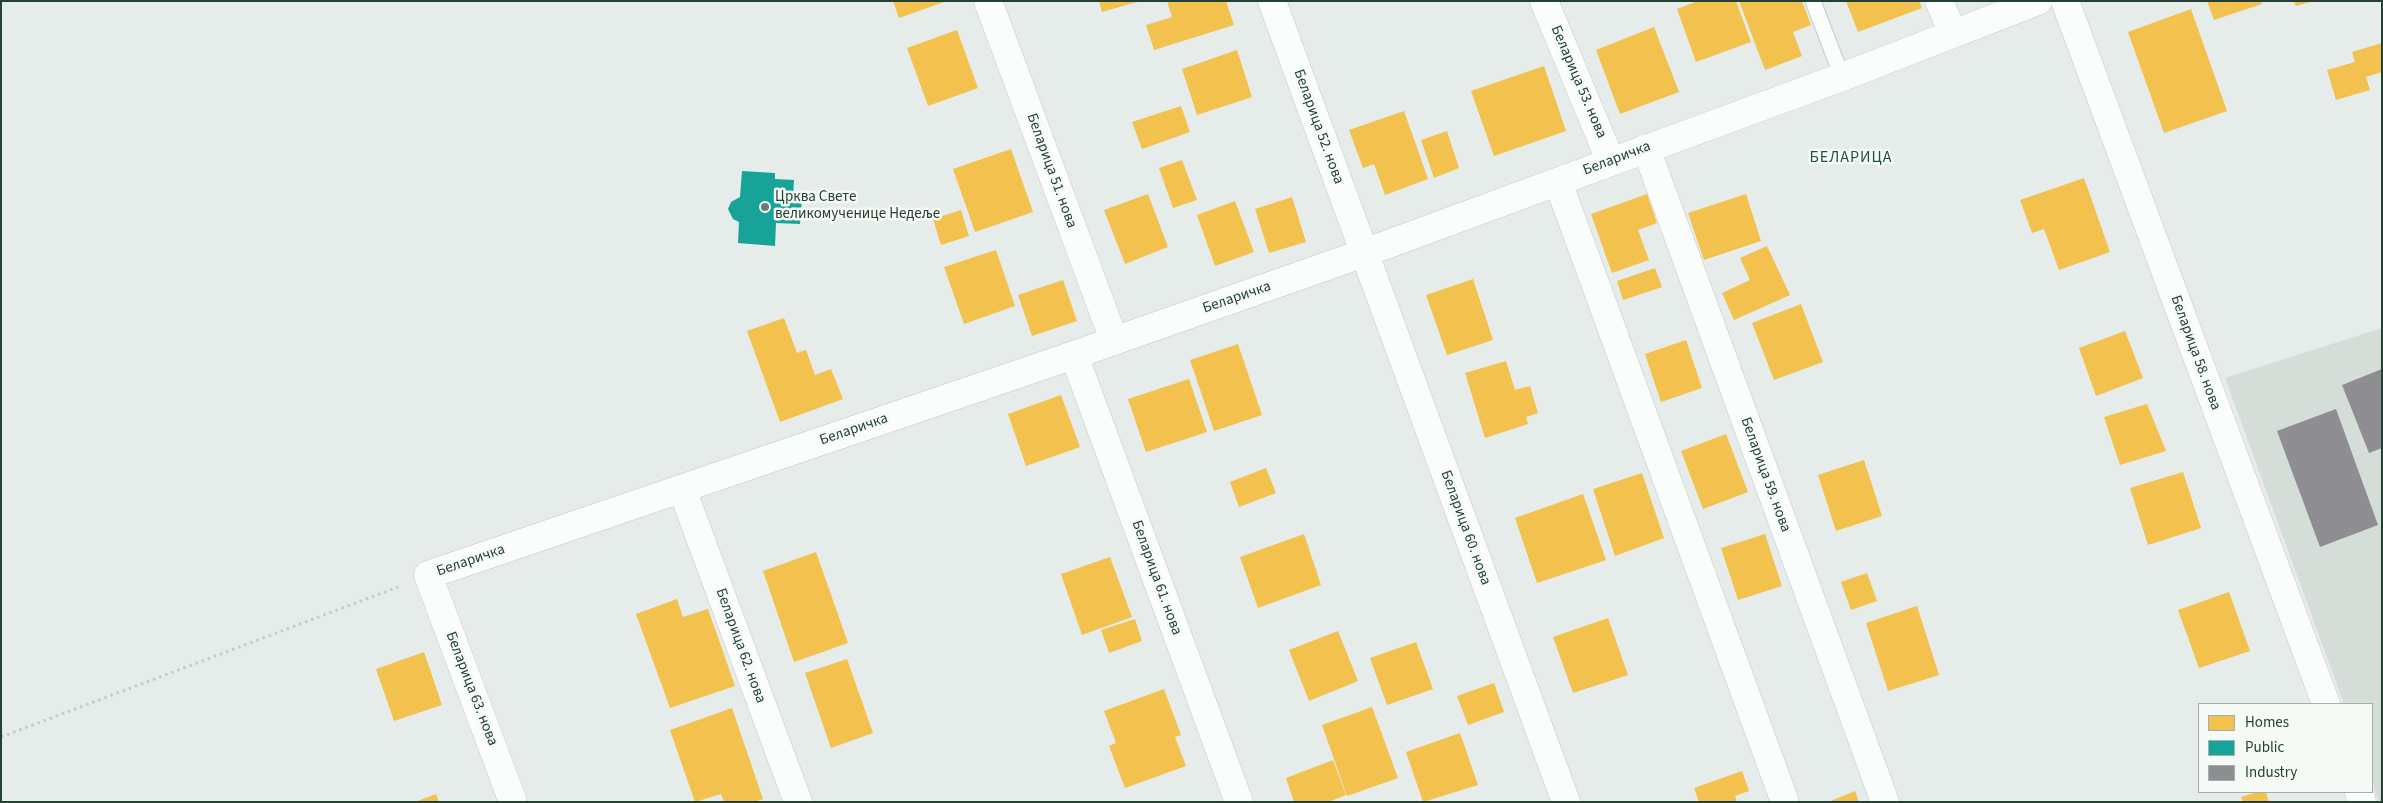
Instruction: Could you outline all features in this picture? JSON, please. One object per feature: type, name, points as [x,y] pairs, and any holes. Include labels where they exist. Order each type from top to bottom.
[{"type":"street","name":"Беларица 51. нова","points":[[988,1],[1114,340]]},
{"type":"street","name":"Беларица 52. нова","points":[[1272,1],[1364,254]]},
{"type":"street","name":"Беларица 53. нова","points":[[1544,1],[1611,162]]},
{"type":"street","points":[[1939,1],[1953,33]]},
{"type":"street","name":"Беларичка","points":[[428,575],[1364,254],[1842,77],[2038,1]]},
{"type":"street","name":"Беларица 58. нова","points":[[2065,1],[2326,703]]},
{"type":"street","name":"Беларица 59. нова","points":[[1646,148],[1885,802]]},
{"type":"street","points":[[1558,182],[1785,802]]},
{"type":"street","name":"Беларица 60. нова","points":[[1364,254],[1566,802]]},
{"type":"street","name":"Беларица 61. нова","points":[[1074,355],[1239,802]]},
{"type":"street","name":"Беларица 62. нова","points":[[682,489],[798,802]]},
{"type":"street","name":"Беларица 63. нова","points":[[428,575],[514,802]]},
{"type":"lane","points":[[1813,1],[1842,77]]},
{"type":"path","points":[[1,737],[428,575]]},
{"type":"shaded area","points":[[2382,328],[2382,802],[2379,802],[2373,784],[2373,703],[2344,703],[2225,378]]},
{"type":"building: Homes","points":[[893,1],[944,1],[944,2],[899,18]]},
{"type":"building: Homes","points":[[1099,1],[1137,1],[1137,2],[1102,12]]},
{"type":"building: Homes","points":[[1167,1],[1226,1],[1234,25],[1154,50],[1146,25],[1172,17]]},
{"type":"building: Homes","points":[[1698,1],[1736,1],[1751,42],[1696,62],[1677,9]]},
{"type":"building: Homes","points":[[1739,1],[1802,1],[1811,25],[1793,32],[1802,56],[1765,70]]},
{"type":"building: Homes","points":[[1846,1],[1919,1],[1922,8],[1858,32]]},
{"type":"building: Homes","points":[[2207,1],[2261,1],[2262,4],[2214,20]]},
{"type":"building: Homes","points":[[2294,1],[2310,1],[2310,2],[2296,6]]},
{"type":"building: Homes","points":[[2191,9],[2227,111],[2164,133],[2128,32]]},
{"type":"building: Homes","points":[[1654,27],[1679,92],[1620,114],[1596,50]]},
{"type":"building: Homes","points":[[957,30],[978,88],[928,106],[907,48]]},
{"type":"building: Homes","points":[[2382,43],[2382,72],[2366,77],[2370,90],[2336,100],[2327,70],[2355,62],[2352,52]]},
{"type":"building: Homes","points":[[1237,50],[1252,97],[1197,115],[1182,69]]},
{"type":"building: Homes","points":[[1544,66],[1566,131],[1494,156],[1471,91]]},
{"type":"building: Homes","points":[[1181,106],[1190,132],[1142,149],[1132,122]]},
{"type":"building: Homes","points":[[1404,111],[1428,179],[1385,195],[1374,164],[1363,168],[1349,130]]},
{"type":"building: Homes","points":[[1447,131],[1459,168],[1434,178],[1421,140]]},
{"type":"building: Homes","points":[[1011,149],[1033,212],[975,232],[953,169]]},
{"type":"building: Homes","points":[[1182,160],[1197,200],[1173,208],[1159,168]]},
{"type":"building: Homes","points":[[2084,178],[2110,252],[2059,270],[2044,229],[2032,233],[2020,200]]},
{"type":"building: Homes","points":[[1148,194],[1168,247],[1125,264],[1104,210]]},
{"type":"building: Homes","points":[[1647,194],[1657,223],[1638,230],[1649,260],[1612,273],[1591,214]]},
{"type":"building: Homes","points":[[1746,194],[1761,241],[1704,260],[1688,213]]},
{"type":"building: Homes","points":[[1292,197],[1306,242],[1269,253],[1255,209]]},
{"type":"building: Homes","points":[[1235,201],[1254,252],[1215,266],[1197,215]]},
{"type":"building: Homes","points":[[961,210],[969,236],[941,245],[933,219]]},
{"type":"building: Homes","points":[[1767,246],[1790,295],[1734,320],[1722,293],[1750,280],[1740,258]]},
{"type":"building: Homes","points":[[996,250],[1015,306],[964,324],[944,267]]},
{"type":"building: Homes","points":[[1655,268],[1662,287],[1623,300],[1617,281]]},
{"type":"building: Homes","points":[[1473,279],[1493,340],[1447,355],[1426,295]]},
{"type":"building: Homes","points":[[1063,280],[1077,321],[1032,336],[1018,295]]},
{"type":"building: Homes","points":[[1801,304],[1823,362],[1774,380],[1752,323]]},
{"type":"building: Homes","points":[[784,318],[797,353],[806,350],[815,375],[831,369],[843,399],[780,422],[747,331]]},
{"type":"building: Homes","points":[[2125,331],[2143,378],[2096,396],[2079,348]]},
{"type":"building: Homes","points":[[1686,340],[1702,388],[1661,402],[1645,354]]},
{"type":"building: Homes","points":[[1238,344],[1262,415],[1214,431],[1190,360]]},
{"type":"building: Homes","points":[[1506,361],[1515,390],[1530,386],[1538,413],[1526,417],[1528,424],[1485,438],[1465,373]]},
{"type":"building: Homes","points":[[1189,379],[1207,432],[1146,452],[1128,399]]},
{"type":"building: Homes","points":[[1061,395],[1080,447],[1026,466],[1008,414]]},
{"type":"building: Homes","points":[[2147,404],[2166,451],[2120,465],[2104,417]]},
{"type":"building: Homes","points":[[1726,434],[1748,492],[1703,509],[1681,451]]},
{"type":"building: Homes","points":[[1864,460],[1882,516],[1836,531],[1818,475]]},
{"type":"building: Homes","points":[[1266,468],[1276,493],[1239,507],[1230,482]]},
{"type":"building: Homes","points":[[2183,472],[2201,528],[2148,545],[2130,488]]},
{"type":"building: Homes","points":[[1642,473],[1664,538],[1615,556],[1593,489]]},
{"type":"building: Homes","points":[[1583,494],[1606,560],[1537,583],[1515,518]]},
{"type":"building: Homes","points":[[1304,534],[1321,585],[1258,608],[1240,557]]},
{"type":"building: Homes","points":[[1765,534],[1782,586],[1738,600],[1721,548]]},
{"type":"building: Homes","points":[[816,552],[848,643],[794,662],[763,571]]},
{"type":"building: Homes","points":[[1110,557],[1132,617],[1082,635],[1061,574]]},
{"type":"building: Homes","points":[[1867,573],[1877,601],[1851,610],[1841,582]]},
{"type":"building: Homes","points":[[2229,592],[2250,651],[2199,668],[2178,610]]},
{"type":"building: Homes","points":[[677,599],[683,617],[708,609],[735,686],[670,708],[636,614]]},
{"type":"building: Homes","points":[[1917,606],[1939,675],[1888,691],[1866,623]]},
{"type":"building: Homes","points":[[1608,618],[1628,675],[1573,693],[1553,637]]},
{"type":"building: Homes","points":[[1135,619],[1142,641],[1109,653],[1101,630]]},
{"type":"building: Homes","points":[[1338,631],[1358,681],[1309,701],[1289,650]]},
{"type":"building: Homes","points":[[1416,642],[1433,689],[1387,705],[1370,658]]},
{"type":"building: Homes","points":[[424,652],[442,705],[394,721],[376,669]]},
{"type":"building: Homes","points":[[847,659],[873,733],[831,748],[805,673]]},
{"type":"building: Homes","points":[[1494,683],[1504,712],[1468,725],[1457,696]]},
{"type":"building: Homes","points":[[1164,689],[1181,735],[1175,737],[1186,766],[1125,788],[1109,746],[1116,743],[1104,711]]},
{"type":"building: Homes","points":[[1372,707],[1398,778],[1347,796],[1322,725]]},
{"type":"building: Homes","points":[[732,708],[763,799],[754,802],[724,802],[721,794],[695,802],[670,730]]},
{"type":"building: Homes","points":[[1460,733],[1478,785],[1423,802],[1406,752]]},
{"type":"building: Homes","points":[[1333,760],[1346,795],[1328,802],[1294,802],[1286,778]]},
{"type":"building: Homes","points":[[1742,771],[1749,791],[1735,796],[1737,802],[1699,802],[1694,788]]},
{"type":"building: Homes","points":[[1855,791],[1859,802],[1828,802]]},
{"type":"building: Homes","points":[[2254,793],[2266,793],[2269,802],[2243,802],[2241,797]]},
{"type":"building: Homes","points":[[436,794],[439,802],[415,802]]},
{"type":"building: Public","name":"Црква Свете великомученице Недеље","points":[[742,171],[775,173],[775,179],[794,180],[793,197],[802,197],[800,224],[776,223],[775,246],[738,243],[739,222],[733,219],[728,209],[731,202],[740,197]]},
{"type":"building: Industry","points":[[2382,369],[2382,448],[2369,453],[2342,385]]},
{"type":"building: Industry","points":[[2336,409],[2378,525],[2320,547],[2277,431]]},
{"type":"place","name":"Црква Свете великомученице Недеље","points":[[765,207]]},
{"type":"district","name":"БЕЛАРИЦА","points":[[1851,158]]}]
